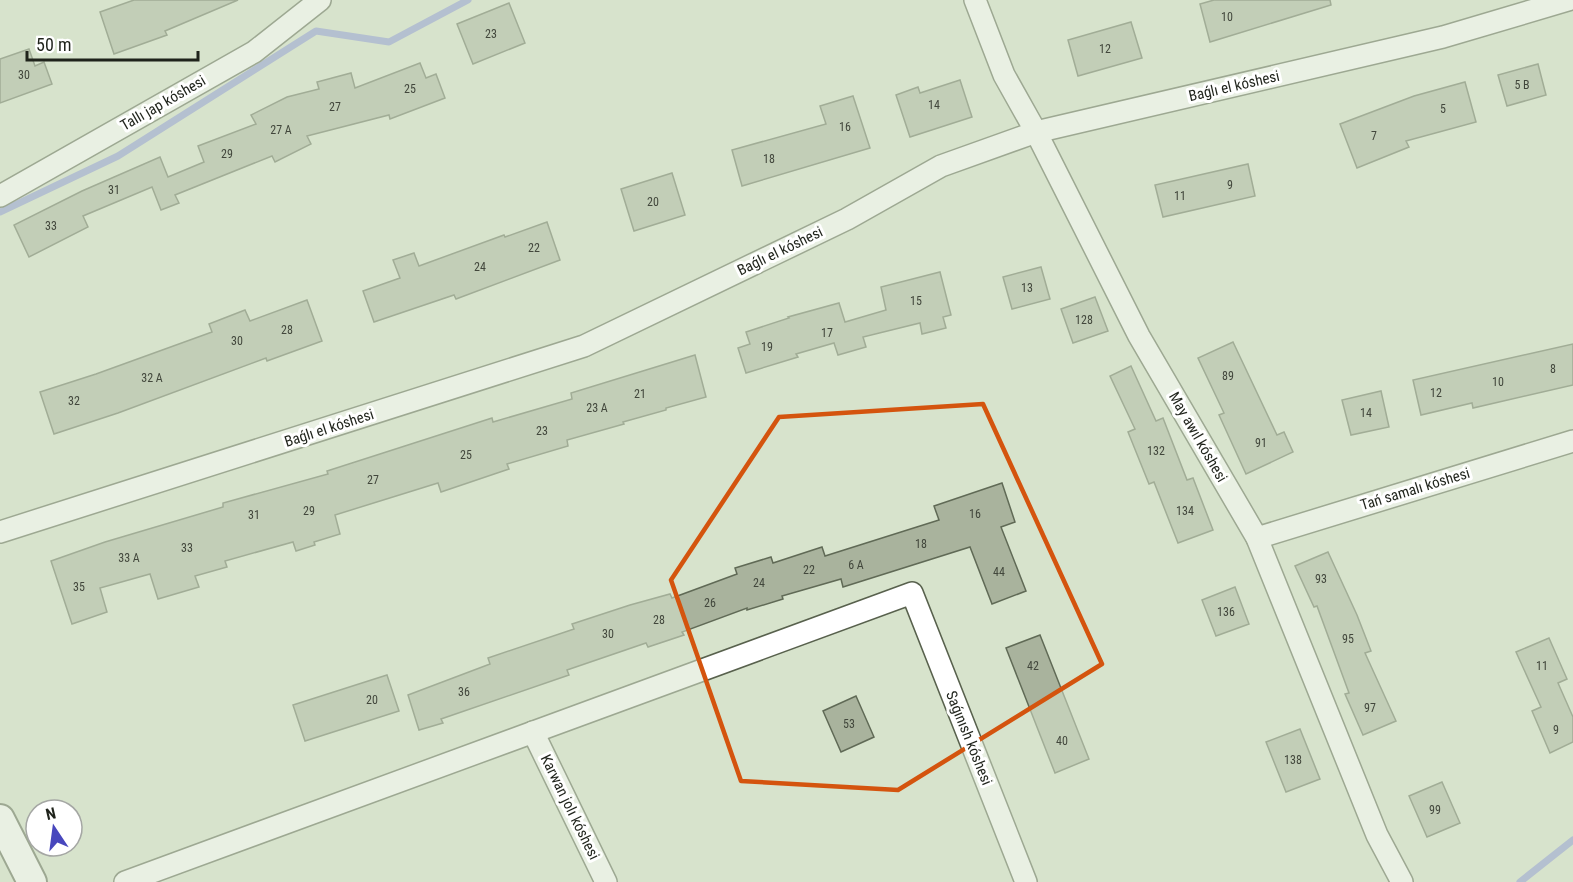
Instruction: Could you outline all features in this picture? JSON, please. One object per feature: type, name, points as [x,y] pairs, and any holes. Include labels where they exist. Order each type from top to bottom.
[{"type":"main road","points":[[0,819],[32,882]]},
{"type":"street","name":"Tallı jap kóshesi","points":[[0,196],[254,52],[320,0]]},
{"type":"street","name":"May awıl kóshesi","points":[[975,0],[1004,75],[1036,132],[1139,336],[1257,538],[1377,835],[1402,882]]},
{"type":"street","name":"Baǵlı el kóshesi","points":[[0,532],[584,346],[847,219],[941,166],[1036,132],[1443,37],[1568,0]]},
{"type":"street","name":"Tań samalı kóshesi","points":[[1257,538],[1573,441]]},
{"type":"street","name":"Saǵınısh kóshesi","points":[[533,732],[912,593],[1026,882]]},
{"type":"street","points":[[125,882],[533,732]]},
{"type":"street","name":"Karwan jolı kóshesi","points":[[533,732],[606,882]]},
{"type":"highlighted area","points":[[983,404],[1102,664],[898,790],[741,781],[671,580],[779,417]]},
{"type":"building","points":[[134,0],[238,0],[165,31],[167,35],[114,54],[100,12]]},
{"type":"building","points":[[1214,0],[1330,0],[1331,5],[1210,42],[1200,4]]},
{"type":"building","points":[[509,3],[525,43],[473,64],[457,24]]},
{"type":"building","points":[[1131,22],[1142,58],[1078,76],[1068,40]]},
{"type":"building","points":[[29,49],[35,66],[44,62],[52,84],[0,103],[0,59]]},
{"type":"building","points":[[420,63],[426,78],[436,74],[445,98],[390,119],[389,115],[307,136],[311,144],[275,162],[272,156],[175,195],[179,203],[161,210],[152,187],[83,216],[88,227],[29,257],[14,225],[82,191],[160,157],[168,177],[204,162],[198,146],[256,124],[251,115],[287,97],[319,89],[317,82],[351,73],[355,88]]},
{"type":"building","points":[[1538,64],[1546,95],[1507,106],[1498,75]]},
{"type":"building","points":[[960,80],[972,117],[910,137],[896,95],[918,87],[920,93]]},
{"type":"building","points":[[1465,82],[1476,122],[1406,141],[1409,147],[1357,168],[1340,124],[1414,96]]},
{"type":"building","points":[[853,96],[870,148],[742,186],[732,150],[826,124],[820,106]]},
{"type":"building","points":[[1248,164],[1255,196],[1163,217],[1155,185]]},
{"type":"building","points":[[672,173],[685,215],[634,231],[621,189]]},
{"type":"building","points":[[547,222],[560,260],[456,299],[454,295],[374,322],[363,291],[400,278],[393,260],[414,253],[419,266]]},
{"type":"building","points":[[1041,267],[1050,299],[1012,309],[1003,277]]},
{"type":"building","points":[[940,272],[951,315],[943,317],[946,328],[922,334],[920,323],[863,337],[866,347],[838,355],[834,343],[796,354],[798,357],[746,373],[738,348],[750,344],[746,332],[788,317],[839,303],[845,322],[886,310],[881,287]]},
{"type":"building","points":[[1095,297],[1108,331],[1073,343],[1061,309]]},
{"type":"building","points":[[307,300],[322,341],[267,361],[266,358],[118,413],[54,434],[40,392],[212,332],[209,324],[245,310],[250,321]]},
{"type":"building","points":[[1233,342],[1277,435],[1284,432],[1293,452],[1246,474],[1219,415],[1224,413],[1198,358]]},
{"type":"building","points":[[1573,344],[1573,385],[1473,408],[1472,403],[1421,415],[1413,380]]},
{"type":"building","points":[[695,355],[706,397],[567,440],[568,446],[507,464],[509,469],[441,492],[438,483],[335,515],[340,534],[314,542],[315,545],[296,551],[293,542],[225,561],[227,567],[195,576],[199,587],[158,599],[150,574],[100,588],[107,612],[72,624],[51,561],[105,542],[223,507],[223,503],[328,474],[327,471],[492,418],[493,422],[572,399],[571,393]]},
{"type":"building","points":[[1131,366],[1156,421],[1163,418],[1187,480],[1193,478],[1213,530],[1178,543],[1154,482],[1149,484],[1128,432],[1135,429],[1110,376]]},
{"type":"building","points":[[1381,391],[1389,427],[1351,435],[1342,400]]},
{"type":"building","points":[[1002,483],[1015,522],[1001,527],[1026,591],[992,604],[970,547],[843,587],[841,579],[782,596],[783,599],[747,610],[747,608],[682,632],[684,635],[648,647],[646,643],[567,670],[569,675],[441,719],[443,723],[419,730],[408,695],[490,664],[488,658],[574,629],[572,624],[630,605],[670,594],[672,598],[737,574],[735,568],[771,557],[773,563],[822,547],[825,556],[939,520],[934,506]]},
{"type":"building","points":[[1328,552],[1357,615],[1371,651],[1365,653],[1396,721],[1363,735],[1345,694],[1349,693],[1317,606],[1314,607],[1295,566]]},
{"type":"building","points":[[1235,587],[1249,624],[1216,636],[1202,600]]},
{"type":"building","points":[[1040,635],[1089,759],[1055,773],[1006,648]]},
{"type":"building","points":[[1549,638],[1567,679],[1558,683],[1573,717],[1573,742],[1550,753],[1532,711],[1541,707],[1516,652]]},
{"type":"building","points":[[387,675],[399,711],[305,741],[293,705]]},
{"type":"building","points":[[856,696],[874,737],[841,752],[823,711]]},
{"type":"building","points":[[1300,729],[1320,779],[1286,792],[1266,742]]},
{"type":"building","points":[[1442,782],[1460,823],[1427,837],[1409,796]]},
{"type":"waterway","points":[[0,212],[118,156],[316,31],[389,42],[468,0]]},
{"type":"waterway","points":[[1520,882],[1573,840]]}]
